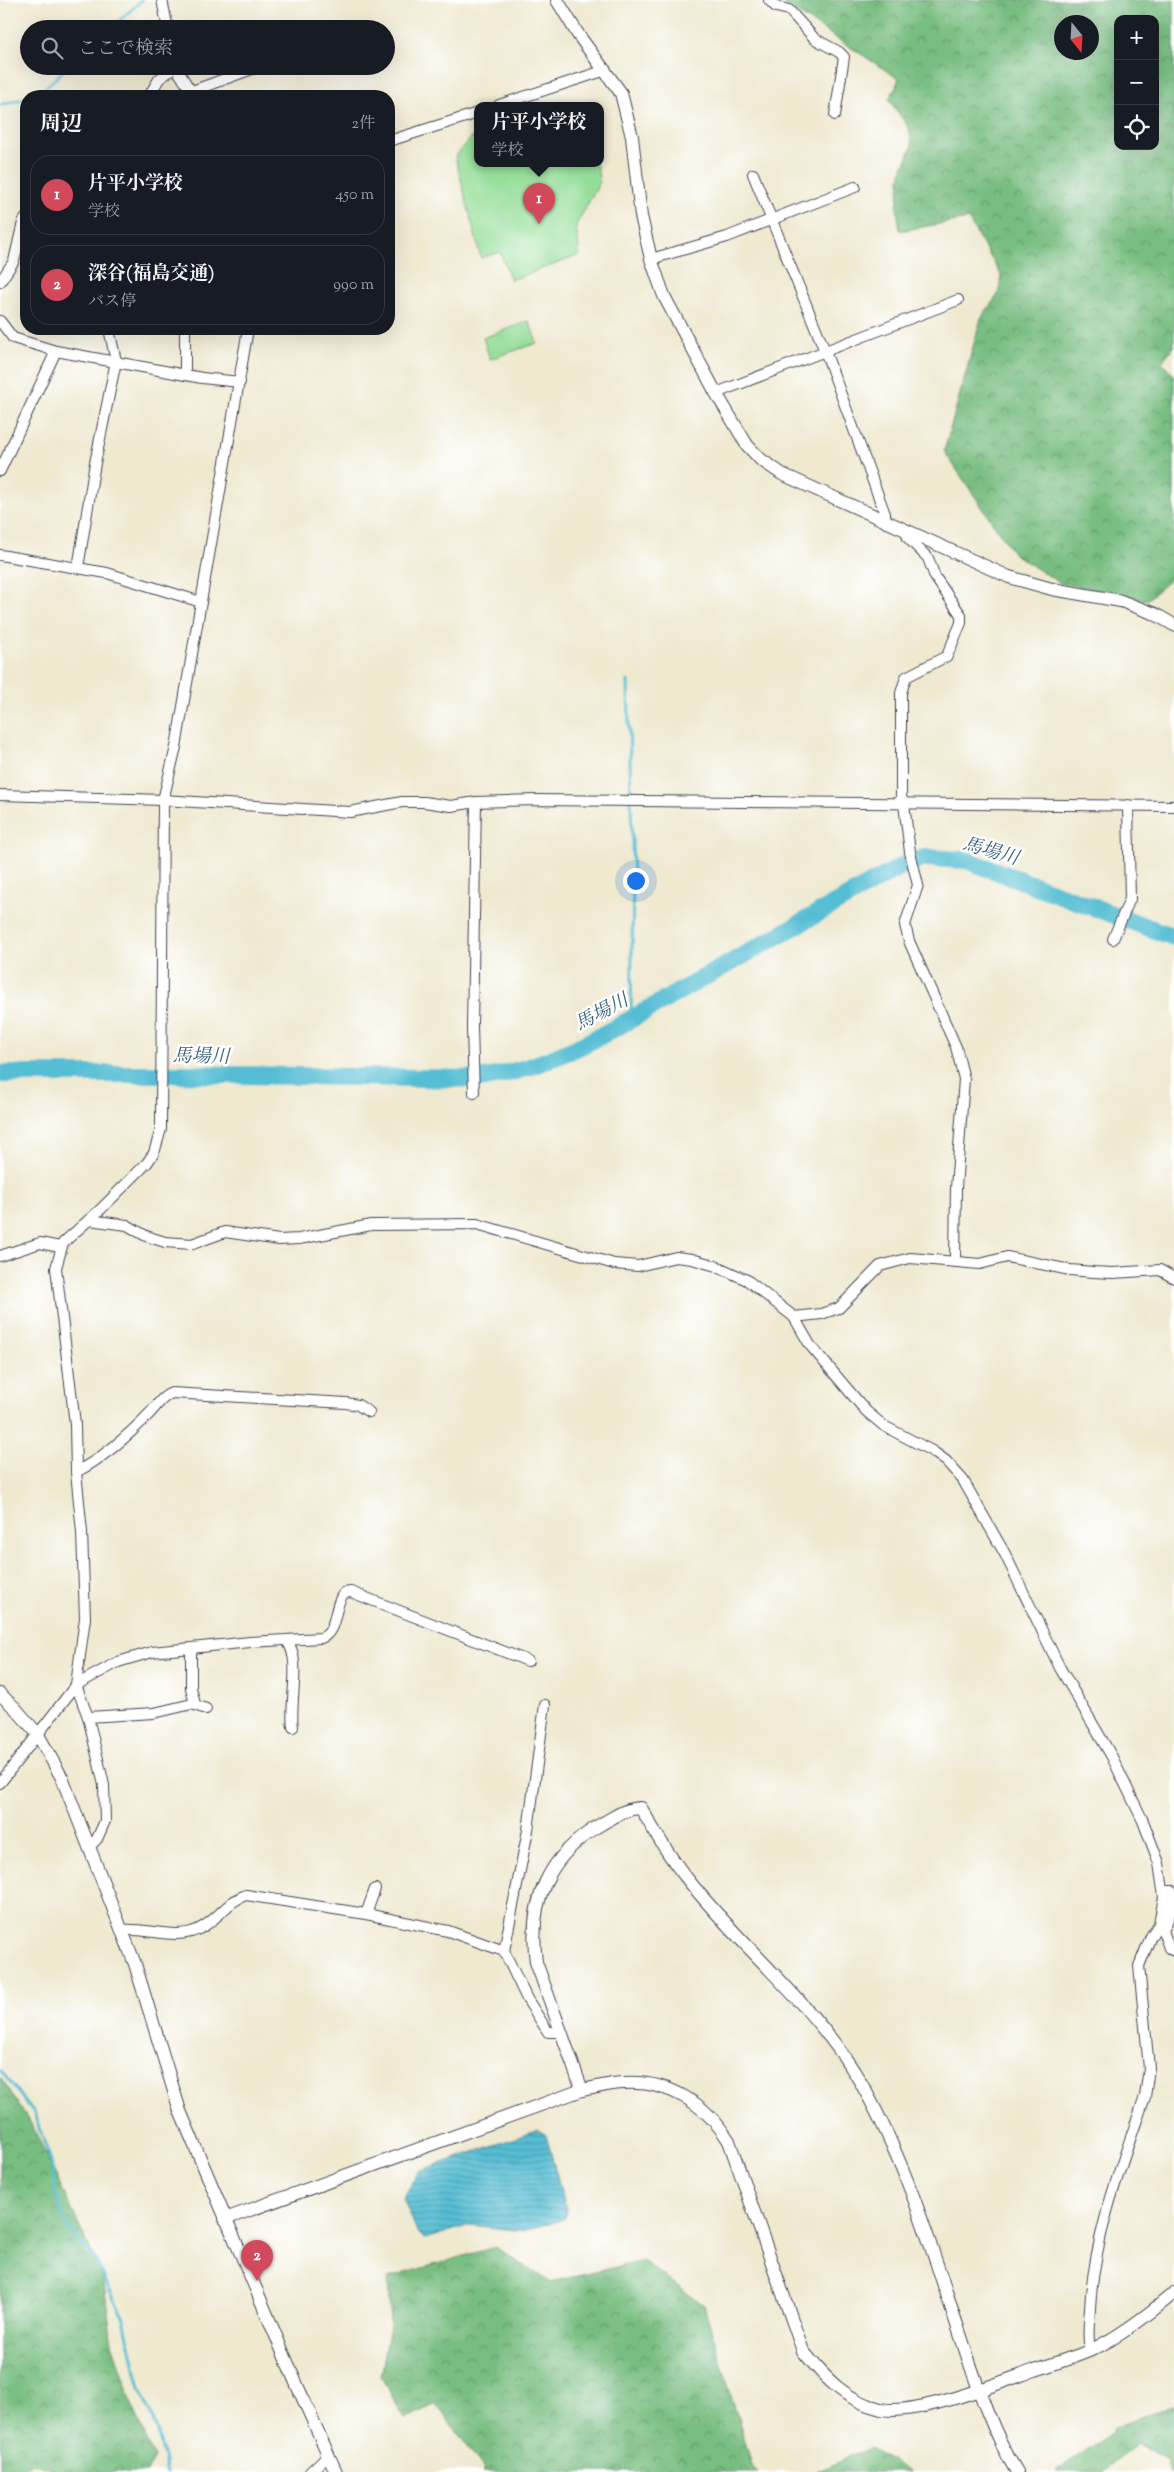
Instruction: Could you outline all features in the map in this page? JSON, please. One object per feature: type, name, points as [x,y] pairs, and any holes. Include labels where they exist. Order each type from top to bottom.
[{"type":"street","points":[[162,0],[166,20]]},
{"type":"street","points":[[557,0],[579,36],[606,70],[621,93],[627,112],[641,216],[651,259],[664,296],[716,393],[747,444],[760,459],[782,474],[886,523],[1016,580],[1052,589],[1121,601],[1155,614],[1174,625]]},
{"type":"street","points":[[769,0],[776,7],[789,10],[815,39],[839,52],[844,57],[835,115]]},
{"type":"street","points":[[508,102],[606,70]]},
{"type":"street","points":[[153,90],[159,79],[164,75]]},
{"type":"street","points":[[180,75],[190,90]]},
{"type":"street","points":[[203,90],[238,75]]},
{"type":"street","points":[[395,139],[474,114]]},
{"type":"street","points":[[753,174],[825,351],[885,514],[886,523]]},
{"type":"street","points":[[651,259],[687,250],[855,187]]},
{"type":"street","points":[[0,282],[14,261],[20,235]]},
{"type":"street","points":[[716,393],[958,300]]},
{"type":"street","points":[[0,322],[13,338],[56,351],[184,375],[240,382]]},
{"type":"street","points":[[78,568],[95,463],[116,361],[110,335]]},
{"type":"street","points":[[184,375],[185,335]]},
{"type":"street","points":[[89,1847],[98,1839],[105,1821],[106,1811],[103,1774],[88,1717],[76,1685],[85,1618],[82,1532],[76,1472],[75,1424],[56,1278],[60,1247],[154,1153],[161,1129],[163,800],[176,747],[247,335]]},
{"type":"street","points":[[0,471],[56,351]]},
{"type":"street","points":[[906,531],[908,538],[928,558],[935,577],[961,615],[961,623],[947,656],[906,677],[902,686],[901,797],[904,804],[910,852],[916,875],[916,892],[904,925],[956,1047],[964,1079],[956,1188],[955,1260]]},
{"type":"street","points":[[0,555],[107,573],[201,602]]},
{"type":"street","points":[[0,795],[163,800],[350,812],[402,802],[424,802],[442,806],[476,802],[1174,806]]},
{"type":"street","points":[[474,1093],[472,1028],[476,802]]},
{"type":"street","points":[[1113,939],[1130,899],[1128,805]]},
{"type":"street","points":[[89,1220],[127,1225],[146,1236],[165,1242],[192,1244],[225,1232],[279,1240],[371,1225],[477,1224],[614,1264],[638,1266],[676,1257],[700,1261],[747,1280],[794,1317],[810,1345],[873,1418],[932,1451],[946,1461],[963,1480],[1005,1554],[1060,1668],[1125,1782],[1159,1863],[1164,1890],[1164,1907],[1139,1966],[1149,2068],[1145,2097],[1101,2232],[1091,2282],[1088,2334],[1090,2350]]},
{"type":"street","points":[[0,1256],[40,1243],[60,1247]]},
{"type":"street","points":[[794,1317],[821,1314],[839,1308],[880,1266],[910,1258],[955,1260],[980,1264],[1008,1257],[1070,1270],[1113,1274],[1160,1270],[1174,1278]]},
{"type":"street","points":[[76,1472],[113,1446],[150,1413],[163,1398],[172,1393],[346,1403],[358,1405],[369,1412]]},
{"type":"street","points":[[0,1783],[76,1685],[130,1658],[152,1652],[325,1637],[331,1628],[338,1600],[342,1594],[348,1592],[528,1661]]},
{"type":"street","points":[[287,1641],[291,1645],[294,1659],[293,1727]]},
{"type":"street","points":[[191,1648],[191,1688],[195,1704]]},
{"type":"street","points":[[0,1694],[15,1708],[37,1734],[59,1770],[135,1964],[180,2111],[225,2219],[336,2472]]},
{"type":"street","points":[[88,1717],[154,1713],[195,1704],[206,1709]]},
{"type":"street","points":[[545,1705],[528,1830],[504,1951],[527,1999],[548,2032],[559,2032]]},
{"type":"street","points":[[582,2090],[559,2032],[536,1962],[533,1943],[535,1908],[545,1880],[560,1856],[583,1835],[629,1808],[641,1808],[685,1877],[825,2029],[860,2082],[888,2135],[923,2221],[979,2390],[1005,2453],[1017,2472]]},
{"type":"street","points":[[366,1914],[375,1889]]},
{"type":"street","points":[[1164,1890],[1172,1891],[1171,1915],[1163,1931],[1169,1948],[1174,1951]]},
{"type":"street","points":[[122,1930],[136,1928],[162,1934],[180,1934],[198,1930],[217,1917],[233,1901],[246,1895],[366,1914],[448,1932],[504,1951]]},
{"type":"street","points":[[225,2219],[582,2090],[624,2082],[665,2086],[700,2106],[718,2123],[730,2141],[804,2351],[826,2378],[856,2401],[883,2409],[913,2408],[979,2390],[1090,2350],[1128,2327],[1174,2293]]},
{"type":"street","points":[[310,2472],[328,2455]]},
{"type":"green space","points":[[778,0],[1174,0],[1174,345],[1162,362],[1174,375],[1174,576],[1147,600],[1060,583],[1014,554],[944,451],[981,318],[999,293],[1001,275],[968,219],[900,231],[897,208],[901,173],[912,146],[909,128],[889,100],[899,79]]},
{"type":"green space","points":[[474,136],[474,167],[597,167],[600,182],[576,225],[580,255],[511,280],[500,252],[481,258],[455,157]]},
{"type":"green space","points":[[529,321],[537,343],[490,359],[483,338]]},
{"type":"green space","points":[[0,2077],[32,2125],[103,2276],[112,2343],[132,2404],[154,2457],[147,2472],[60,2472],[33,2463],[16,2472],[0,2472]]},
{"type":"green space","points":[[495,2247],[550,2282],[643,2261],[704,2305],[753,2468],[758,2472],[483,2472],[485,2470],[436,2404],[405,2419],[381,2377],[390,2325],[388,2278]]},
{"type":"green space","points":[[1174,2404],[1174,2472],[1170,2472],[1164,2458],[1137,2444],[1103,2472],[1056,2472],[1111,2434],[1114,2428]]},
{"type":"green space","points":[[871,2448],[909,2472],[818,2472],[818,2470]]},
{"type":"water","points":[[538,2130],[546,2135],[567,2213],[564,2218],[524,2231],[470,2225],[425,2239],[418,2234],[403,2198],[419,2171]]},
{"type":"waterway","points":[[120,20],[142,0]]},
{"type":"waterway","points":[[42,90],[59,75]]},
{"type":"waterway","points":[[0,105],[20,100]]},
{"type":"waterway","points":[[628,681],[633,880],[631,1019]]},
{"type":"waterway","name":"馬場川","points":[[0,1074],[172,1074],[479,1079],[508,1073],[562,1054],[614,1029],[902,866],[925,858],[966,860],[1174,937]]},
{"type":"waterway","points":[[0,2070],[33,2111],[51,2161],[55,2192],[66,2225],[96,2261],[124,2319],[140,2389],[158,2432],[167,2472]]},
{"type":"place","name":"片平小学校","points":[[539,224]]},
{"type":"place","name":"深谷(福島交通)","points":[[257,2281]]}]
